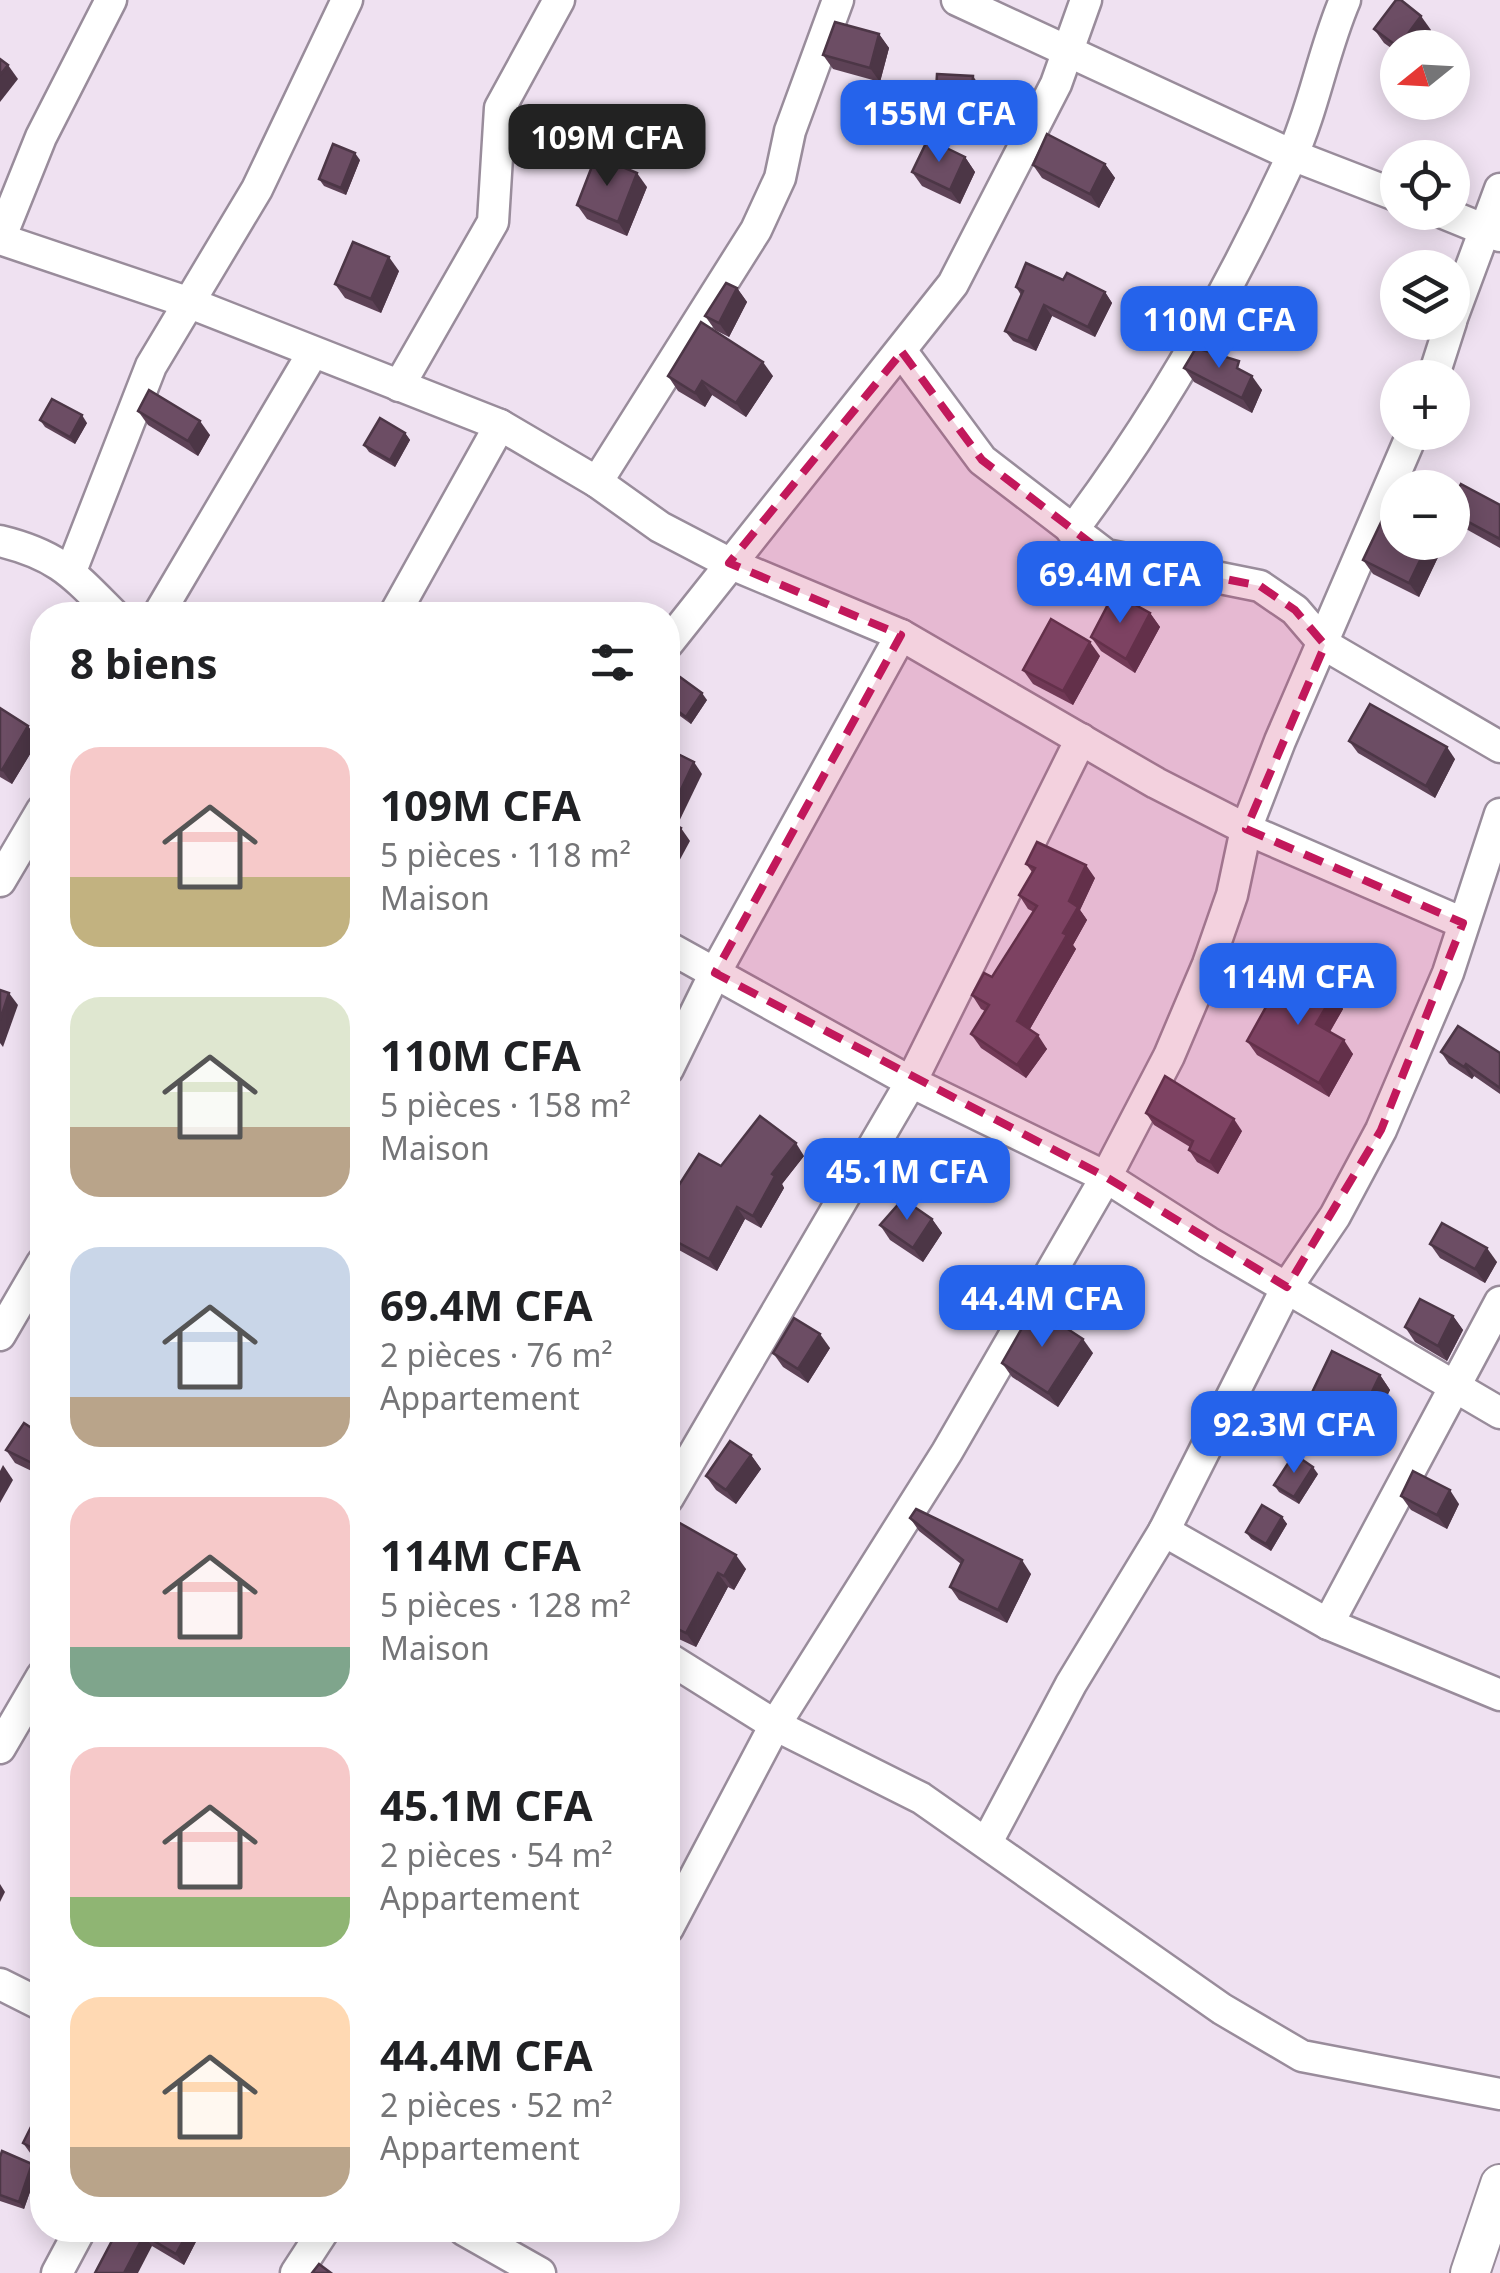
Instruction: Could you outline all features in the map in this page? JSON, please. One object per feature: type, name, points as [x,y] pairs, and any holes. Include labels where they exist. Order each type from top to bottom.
[{"type":"street","points":[[111,0],[41,137],[0,239],[190,303],[500,425],[597,482],[660,528],[728,563],[901,636],[1156,784],[1246,829],[1463,923]]},
{"type":"street","points":[[71,572],[150,366],[257,190],[348,0]]},
{"type":"street","points":[[399,386],[493,222],[500,108],[559,0]]},
{"type":"street","points":[[597,482],[756,230],[780,178],[790,131],[838,0]]},
{"type":"street","points":[[957,0],[1292,155],[1380,189]]},
{"type":"street","points":[[680,627],[954,284],[1056,84],[1086,0]]},
{"type":"street","points":[[1072,531],[1126,460],[1224,288],[1292,155],[1344,0]]},
{"type":"street","points":[[1470,267],[1494,233],[1500,190]]},
{"type":"street","points":[[1470,223],[1494,233]]},
{"type":"street","points":[[902,352],[982,460],[1106,555],[1260,586],[1296,610],[1325,645],[1500,747]]},
{"type":"street","points":[[166,602],[312,354]]},
{"type":"street","points":[[401,602],[500,425]]},
{"type":"street","points":[[680,1905],[774,1726],[946,1452],[1106,1177],[1168,1056],[1208,964],[1232,895],[1246,829],[1406,450]]},
{"type":"street","points":[[0,541],[40,551],[71,572],[101,602]]},
{"type":"street","points":[[680,1045],[901,636]]},
{"type":"street","points":[[680,1477],[911,1082],[1081,739]]},
{"type":"street","points":[[986,1842],[1071,1684],[1164,1531],[1287,1287],[1335,1216],[1381,1130],[1448,973],[1500,814]]},
{"type":"street","points":[[0,882],[30,831]]},
{"type":"street","points":[[680,954],[911,1082],[1106,1177],[1500,1413]]},
{"type":"street","points":[[1328,1624],[1500,1302]]},
{"type":"street","points":[[0,1335],[21,1303]]},
{"type":"street","points":[[1164,1531],[1328,1624],[1500,1695]]},
{"type":"street","points":[[680,1666],[774,1726],[920,1798],[1222,2009],[1302,2056],[1500,2094]]},
{"type":"street","points":[[0,1748],[30,1697]]},
{"type":"street","points":[[0,1984],[30,1999]]},
{"type":"street","points":[[1470,2273],[1500,2184]]},
{"type":"street","points":[[57,2273],[74,2242]]},
{"type":"street","points":[[296,2273],[316,2242]]},
{"type":"street","points":[[494,2242],[540,2273]]},
{"type":"highlighted area","points":[[902,352],[982,460],[1106,555],[1260,586],[1295,610],[1325,645],[1246,829],[1463,923],[1381,1130],[1287,1287],[1106,1177],[715,973],[901,635],[729,563]]},
{"type":"building","points":[[1396,0],[1421,16],[1411,30],[1380,30],[1380,34],[1374,29]]},
{"type":"building","points":[[835,22],[879,34],[870,68],[823,55]]},
{"type":"building","points":[[0,59],[8,65],[0,75]]},
{"type":"building","points":[[937,74],[973,76],[971,111],[935,109]]},
{"type":"building","points":[[1047,134],[1105,164],[1090,194],[1033,165]]},
{"type":"building","points":[[928,139],[965,157],[950,190],[912,172]]},
{"type":"building","points":[[333,144],[355,153],[341,188],[319,179]]},
{"type":"building","points":[[596,156],[637,173],[618,222],[577,205]]},
{"type":"building","points":[[353,242],[389,257],[371,299],[335,284]]},
{"type":"building","points":[[1026,263],[1063,280],[1067,273],[1105,292],[1088,327],[1044,305],[1028,341],[1005,331],[1023,291],[1016,287]]},
{"type":"building","points":[[726,283],[737,288],[719,323],[705,316]]},
{"type":"building","points":[[701,322],[763,362],[736,403],[702,381],[695,393],[668,376]]},
{"type":"building","points":[[1196,348],[1239,361],[1237,368],[1252,376],[1242,398],[1184,368]]},
{"type":"building","points":[[149,390],[200,421],[188,441],[138,411]]},
{"type":"building","points":[[52,399],[82,415],[70,437],[40,420]]},
{"type":"building","points":[[380,418],[405,433],[390,460],[364,445]]},
{"type":"building","points":[[1470,489],[1500,505],[1500,539],[1470,523]]},
{"type":"building","points":[[1380,524],[1380,560],[1420,560],[1409,583],[1363,560]]},
{"type":"building","points":[[1114,593],[1150,613],[1126,659],[1091,637]]},
{"type":"building","points":[[1051,619],[1090,642],[1063,691],[1023,670]]},
{"type":"building","points":[[680,677],[702,693],[686,717],[680,713]]},
{"type":"building","points":[[1370,704],[1447,747],[1426,786],[1349,741]]},
{"type":"building","points":[[0,708],[28,726],[2,770],[0,769]]},
{"type":"building","points":[[680,755],[694,762],[680,792]]},
{"type":"building","points":[[1037,842],[1086,865],[1069,901],[1078,907],[1063,933],[1067,935],[1017,1021],[1038,1035],[1017,1065],[971,1034],[989,1005],[972,995],[984,973],[992,977],[1037,906],[1019,895],[1035,868],[1026,864]]},
{"type":"building","points":[[1290,971],[1333,995],[1316,1024],[1344,1040],[1319,1083],[1247,1041]]},
{"type":"building","points":[[0,990],[9,993],[0,1020]]},
{"type":"building","points":[[1458,1026],[1500,1053],[1500,1088],[1441,1052]]},
{"type":"building","points":[[1165,1076],[1234,1119],[1210,1162],[1189,1150],[1193,1141],[1146,1113]]},
{"type":"building","points":[[760,1116],[796,1143],[772,1174],[775,1176],[753,1216],[737,1207],[709,1259],[680,1243],[680,1183],[699,1154],[721,1166]]},
{"type":"building","points":[[903,1199],[932,1219],[913,1248],[880,1225]]},
{"type":"building","points":[[1442,1223],[1487,1248],[1475,1269],[1430,1244]]},
{"type":"building","points":[[1420,1299],[1453,1316],[1438,1346],[1405,1327]]},
{"type":"building","points":[[1034,1307],[1083,1339],[1048,1393],[1002,1363]]},
{"type":"building","points":[[794,1318],[820,1334],[798,1369],[773,1353]]},
{"type":"building","points":[[1332,1351],[1380,1375],[1355,1427],[1307,1403]]},
{"type":"building","points":[[24,1423],[30,1427],[30,1462],[6,1450]]},
{"type":"building","points":[[730,1441],[751,1455],[726,1490],[706,1476]]},
{"type":"building","points":[[1294,1454],[1313,1467],[1294,1497],[1274,1485]]},
{"type":"building","points":[[1413,1471],[1450,1490],[1437,1515],[1401,1496]]},
{"type":"building","points":[[1262,1505],[1282,1517],[1266,1544],[1246,1532]]},
{"type":"building","points":[[916,1509],[1022,1560],[998,1610],[950,1587],[963,1560],[910,1518]]},
{"type":"building","points":[[680,1523],[736,1555],[724,1576],[718,1573],[686,1633],[680,1630]]},
{"type":"building","points":[[2,2151],[30,2163],[19,2202],[0,2195]]},
{"type":"building","points":[[111,2242],[140,2242],[124,2273],[95,2273]]},
{"type":"building","points":[[156,2242],[182,2242],[176,2254]]},
{"type":"building","points":[[319,2264],[331,2273],[312,2273]]}]
